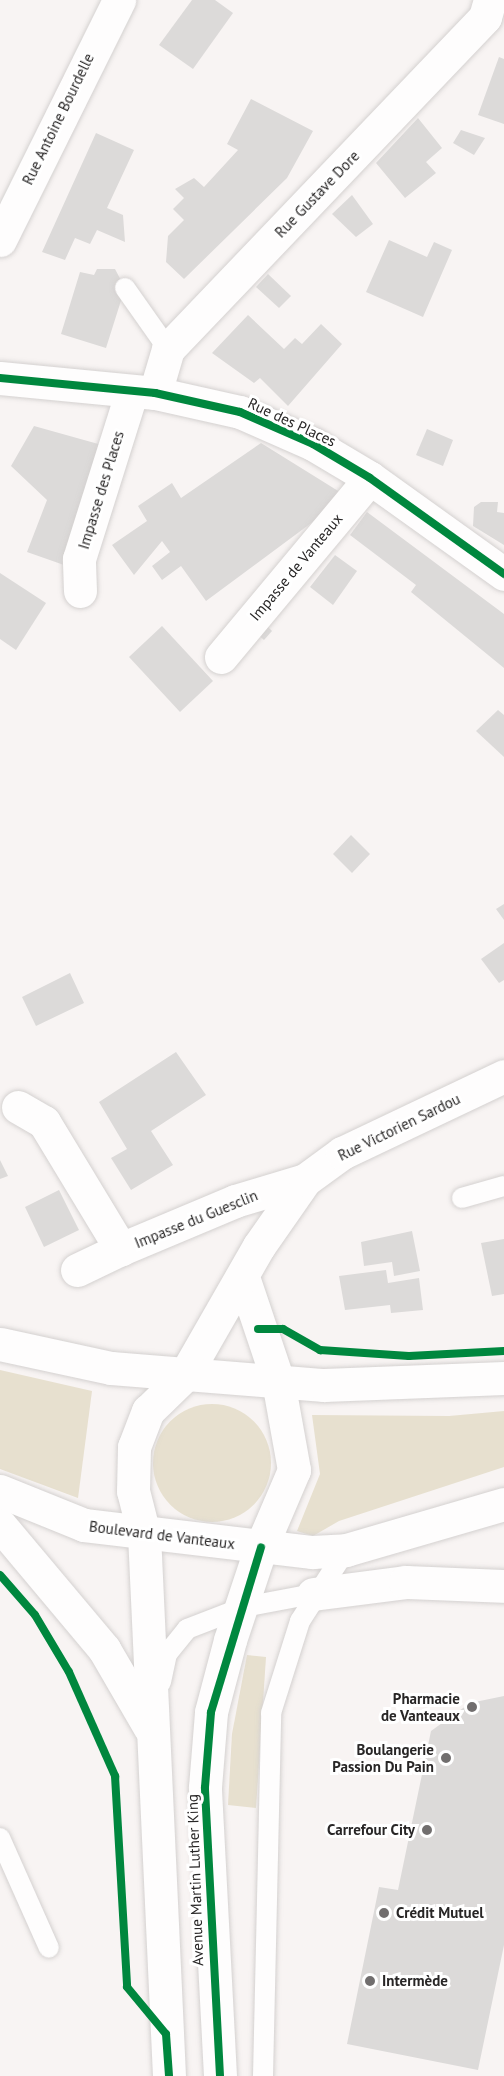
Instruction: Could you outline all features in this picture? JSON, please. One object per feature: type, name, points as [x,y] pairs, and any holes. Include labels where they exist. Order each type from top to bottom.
[{"type":"street","name":"Rue Antoine Bourdelle","points":[[0,240],[119,0]]},
{"type":"street","name":"Rue Gustave Dore","points":[[143,392],[168,349],[485,17],[490,0]]},
{"type":"street","name":"Rue des Places","points":[[0,378],[143,392],[240,412],[313,444],[370,478],[504,574]]},
{"type":"street","name":"Impasse des Places","points":[[80,591],[80,559],[143,392]]},
{"type":"street","name":"Impasse de Vanteaux","points":[[221,657],[370,478]]},
{"type":"street","name":"Rue Victorien Sardou","points":[[185,1375],[305,1179],[342,1153],[504,1077]]},
{"type":"street","name":"Impasse du Guesclin","points":[[18,1107],[44,1122],[121,1249]]},
{"type":"street","name":"Impasse du Guesclin","points":[[77,1270],[235,1201],[305,1179]]},
{"type":"street","points":[[243,1277],[278,1381],[294,1470],[261,1546]]},
{"type":"street","points":[[0,1344],[111,1368],[185,1375],[278,1381],[504,1378]]},
{"type":"street","points":[[169,2076],[151,1730],[144,1534],[134,1491],[134,1447],[148,1411],[185,1375]]},
{"type":"street","name":"Boulevard de Vanteaux","points":[[0,1491],[58,1518],[144,1534],[261,1546],[346,1550],[504,1504]]},
{"type":"street","points":[[0,1525],[104,1649],[151,1730]]},
{"type":"street","name":"Avenue Martin Luther King","points":[[220,2076],[205,1787],[211,1712],[261,1546]]},
{"type":"street","points":[[314,1594],[405,1582],[504,1586]]},
{"type":"lane","points":[[124,288],[168,349]]},
{"type":"lane","points":[[462,1198],[504,1186]]},
{"type":"lane","points":[[263,2076],[271,1713],[285,1654],[314,1594],[346,1550]]},
{"type":"lane","points":[[151,1730],[167,1654],[187,1629],[244,1607],[314,1594]]},
{"type":"lane","points":[[0,1838],[49,1948]]},
{"type":"lane","points":[[216,2029],[230,2076]]},
{"type":"shaded area","points":[[0,1370],[92,1391],[78,1498],[0,1469]]},
{"type":"shaded area","points":[[212,1404],[234,1409],[254,1421],[266,1441],[271,1463],[266,1485],[254,1505],[234,1517],[212,1522],[190,1517],[170,1505],[158,1485],[153,1463],[158,1441],[170,1421],[190,1409]]},
{"type":"shaded area","points":[[504,1411],[504,1467],[339,1521],[313,1536],[297,1531],[320,1474],[312,1415],[449,1416]]},
{"type":"shaded area","points":[[247,1655],[266,1657],[256,1808],[228,1805],[232,1734]]},
{"type":"building","points":[[192,0],[215,0],[233,13],[193,69],[159,45]]},
{"type":"building","points":[[499,57],[504,59],[504,124],[478,115]]},
{"type":"building","points":[[251,99],[313,131],[287,178],[184,279],[166,262],[168,236],[184,220],[173,209],[184,198],[175,189],[194,178],[204,187],[238,150],[227,144]]},
{"type":"building","points":[[418,118],[442,148],[426,162],[436,173],[405,198],[376,163]]},
{"type":"building","points":[[461,130],[485,138],[474,155],[453,143]]},
{"type":"building","points":[[96,133],[134,150],[107,208],[123,215],[125,242],[97,230],[90,244],[75,238],[65,260],[42,252]]},
{"type":"building","points":[[352,195],[373,224],[356,237],[332,214]]},
{"type":"building","points":[[389,240],[427,257],[434,242],[452,250],[423,317],[366,292]]},
{"type":"building","points":[[97,269],[115,269],[125,288],[106,348],[61,334],[80,272],[94,275]]},
{"type":"building","points":[[268,274],[291,296],[279,308],[256,287]]},
{"type":"building","points":[[248,315],[284,349],[295,338],[302,344],[321,324],[342,344],[288,406],[260,378],[254,383],[212,353]]},
{"type":"building","points":[[34,426],[109,447],[64,565],[27,552],[47,500],[11,466]]},
{"type":"building","points":[[427,429],[453,440],[443,466],[416,455]]},
{"type":"building","points":[[261,443],[343,494],[341,501],[206,601],[181,566],[162,580],[152,566],[170,552],[162,541],[134,575],[112,545],[147,521],[138,506],[172,483],[181,498]]},
{"type":"building","points":[[481,502],[498,502],[497,512],[504,513],[504,545],[473,526],[474,507]]},
{"type":"building","points":[[367,512],[504,614],[504,668],[411,592],[416,585],[350,535]]},
{"type":"building","points":[[335,555],[357,571],[333,605],[310,587]]},
{"type":"building","points":[[0,573],[46,603],[16,650],[0,639]]},
{"type":"building","points":[[262,621],[272,631],[264,640],[253,630]]},
{"type":"building","points":[[162,626],[213,681],[180,712],[129,657]]},
{"type":"building","points":[[498,710],[504,715],[504,757],[476,731]]},
{"type":"building","points":[[351,835],[370,854],[352,873],[333,854]]},
{"type":"building","points":[[504,904],[504,920],[496,909]]},
{"type":"building","points":[[504,943],[504,980],[499,983],[481,959]]},
{"type":"building","points":[[70,973],[84,1003],[36,1026],[22,997]]},
{"type":"building","points":[[176,1052],[206,1095],[151,1131],[173,1165],[131,1190],[111,1158],[127,1149],[99,1102]]},
{"type":"building","points":[[0,1160],[8,1176],[0,1179]]},
{"type":"building","points":[[59,1190],[79,1230],[44,1247],[25,1207]]},
{"type":"building","points":[[412,1231],[420,1271],[394,1276],[392,1262],[364,1266],[361,1242]]},
{"type":"building","points":[[504,1239],[504,1294],[492,1296],[481,1243]]},
{"type":"building","points":[[386,1270],[388,1283],[419,1278],[423,1310],[391,1313],[390,1305],[345,1310],[339,1276]]},
{"type":"building","points":[[504,1696],[504,1945],[478,2070],[347,2044],[379,1887],[398,1890],[431,1731],[470,1703]]},
{"type":"cycle path","points":[[0,378],[155,393],[240,412],[313,444],[370,478],[504,574]]},
{"type":"cycle path","points":[[258,1329],[283,1329],[320,1350],[409,1356],[504,1351]]},
{"type":"cycle path","points":[[220,2076],[205,1787],[211,1712],[261,1547]]},
{"type":"cycle path","points":[[0,1575],[35,1615],[69,1672],[115,1776],[127,1987],[166,2034],[169,2076]]},
{"type":"place","name":"Pharmacie de Vanteaux","points":[[472,1707]]},
{"type":"place","name":"Boulangerie Passion Du Pain","points":[[446,1758]]},
{"type":"place","name":"Carrefour City","points":[[427,1830]]},
{"type":"place","name":"Crédit Mutuel","points":[[384,1913]]},
{"type":"place","name":"Intermède","points":[[370,1981]]}]
